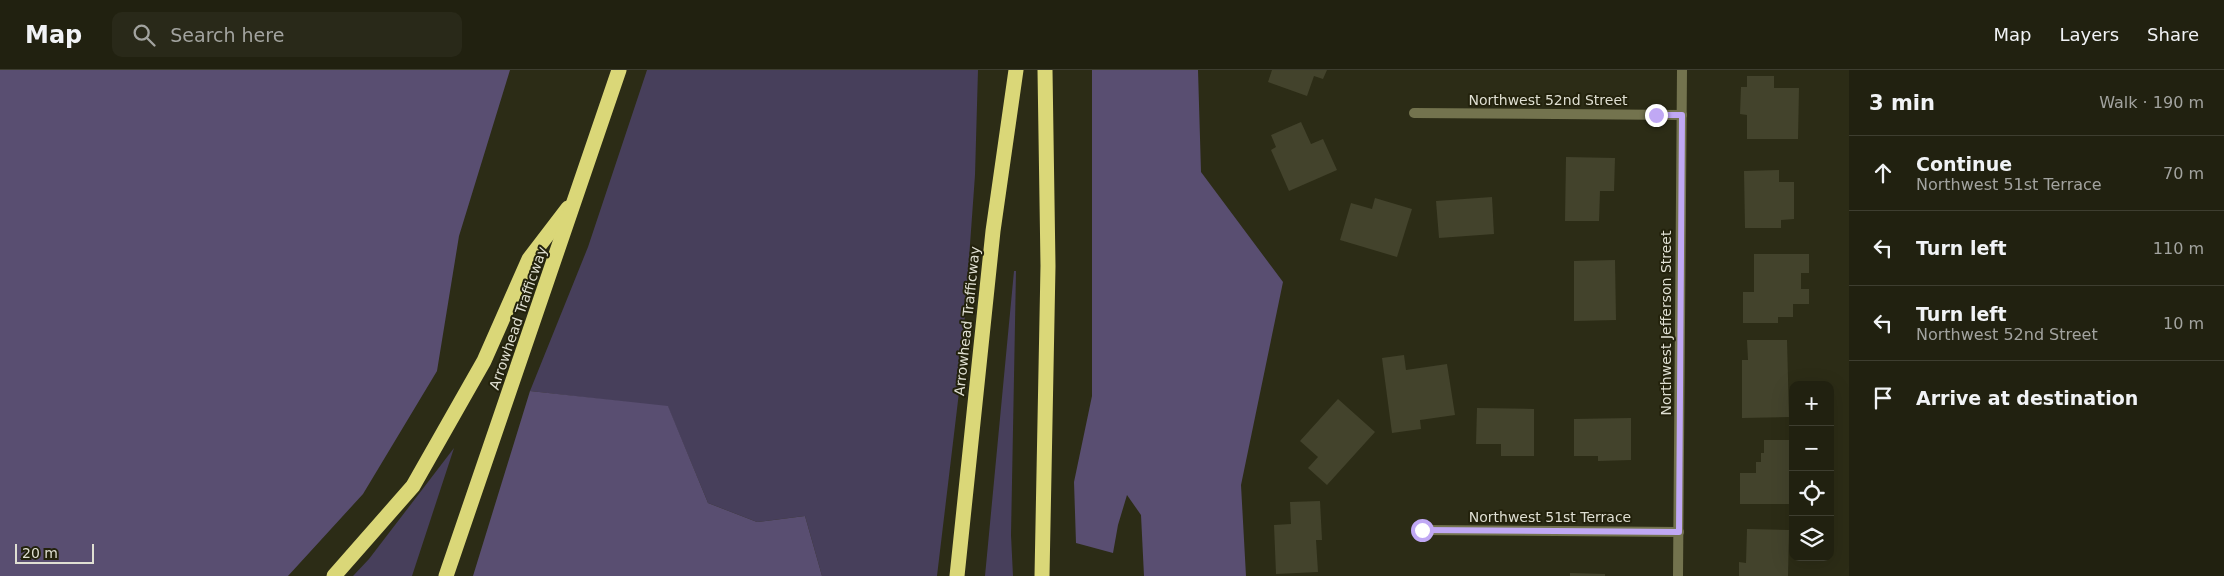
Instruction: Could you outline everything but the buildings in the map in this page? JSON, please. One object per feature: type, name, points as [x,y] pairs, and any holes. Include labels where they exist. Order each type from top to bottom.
[{"type":"highway","name":"Arrowhead Trafficway","points":[[446,576],[619,70]]},
{"type":"highway","name":"Arrowhead Trafficway","points":[[957,576],[993,232],[1016,70]]},
{"type":"highway","points":[[1042,576],[1048,266],[1045,70]]},
{"type":"highway","points":[[334,576],[413,486],[484,361],[529,259],[576,197]]},
{"type":"street","name":"Northwest Jefferson Street","points":[[1678,576],[1682,70]]},
{"type":"street","name":"Northwest 52nd Street","points":[[1414,113],[1682,115]]},
{"type":"street","name":"Northwest 51st Terrace","points":[[1422,530],[1679,532]]},
{"type":"shaded area","points":[[0,70],[510,70],[459,236],[437,371],[363,494],[288,576],[0,576]]},
{"type":"shaded area","points":[[647,70],[978,70],[975,175],[960,384],[937,576],[822,576],[805,516],[757,522],[708,503],[668,407],[530,391],[588,247]]},
{"type":"shaded area","points":[[1092,70],[1198,70],[1201,172],[1283,282],[1241,485],[1246,576],[1144,576],[1141,515],[1127,495],[1118,525],[1113,553],[1076,543],[1074,482],[1092,396]]},
{"type":"shaded area","points":[[1014,271],[1016,271],[1011,535],[1013,576],[985,576]]},
{"type":"shaded area","points":[[530,391],[668,406],[708,503],[757,522],[805,516],[822,576],[473,576]]},
{"type":"shaded area","points":[[454,448],[412,576],[353,576],[369,559]]},
{"type":"route","points":[[1422,530],[1679,532],[1682,115],[1656,115]]}]
